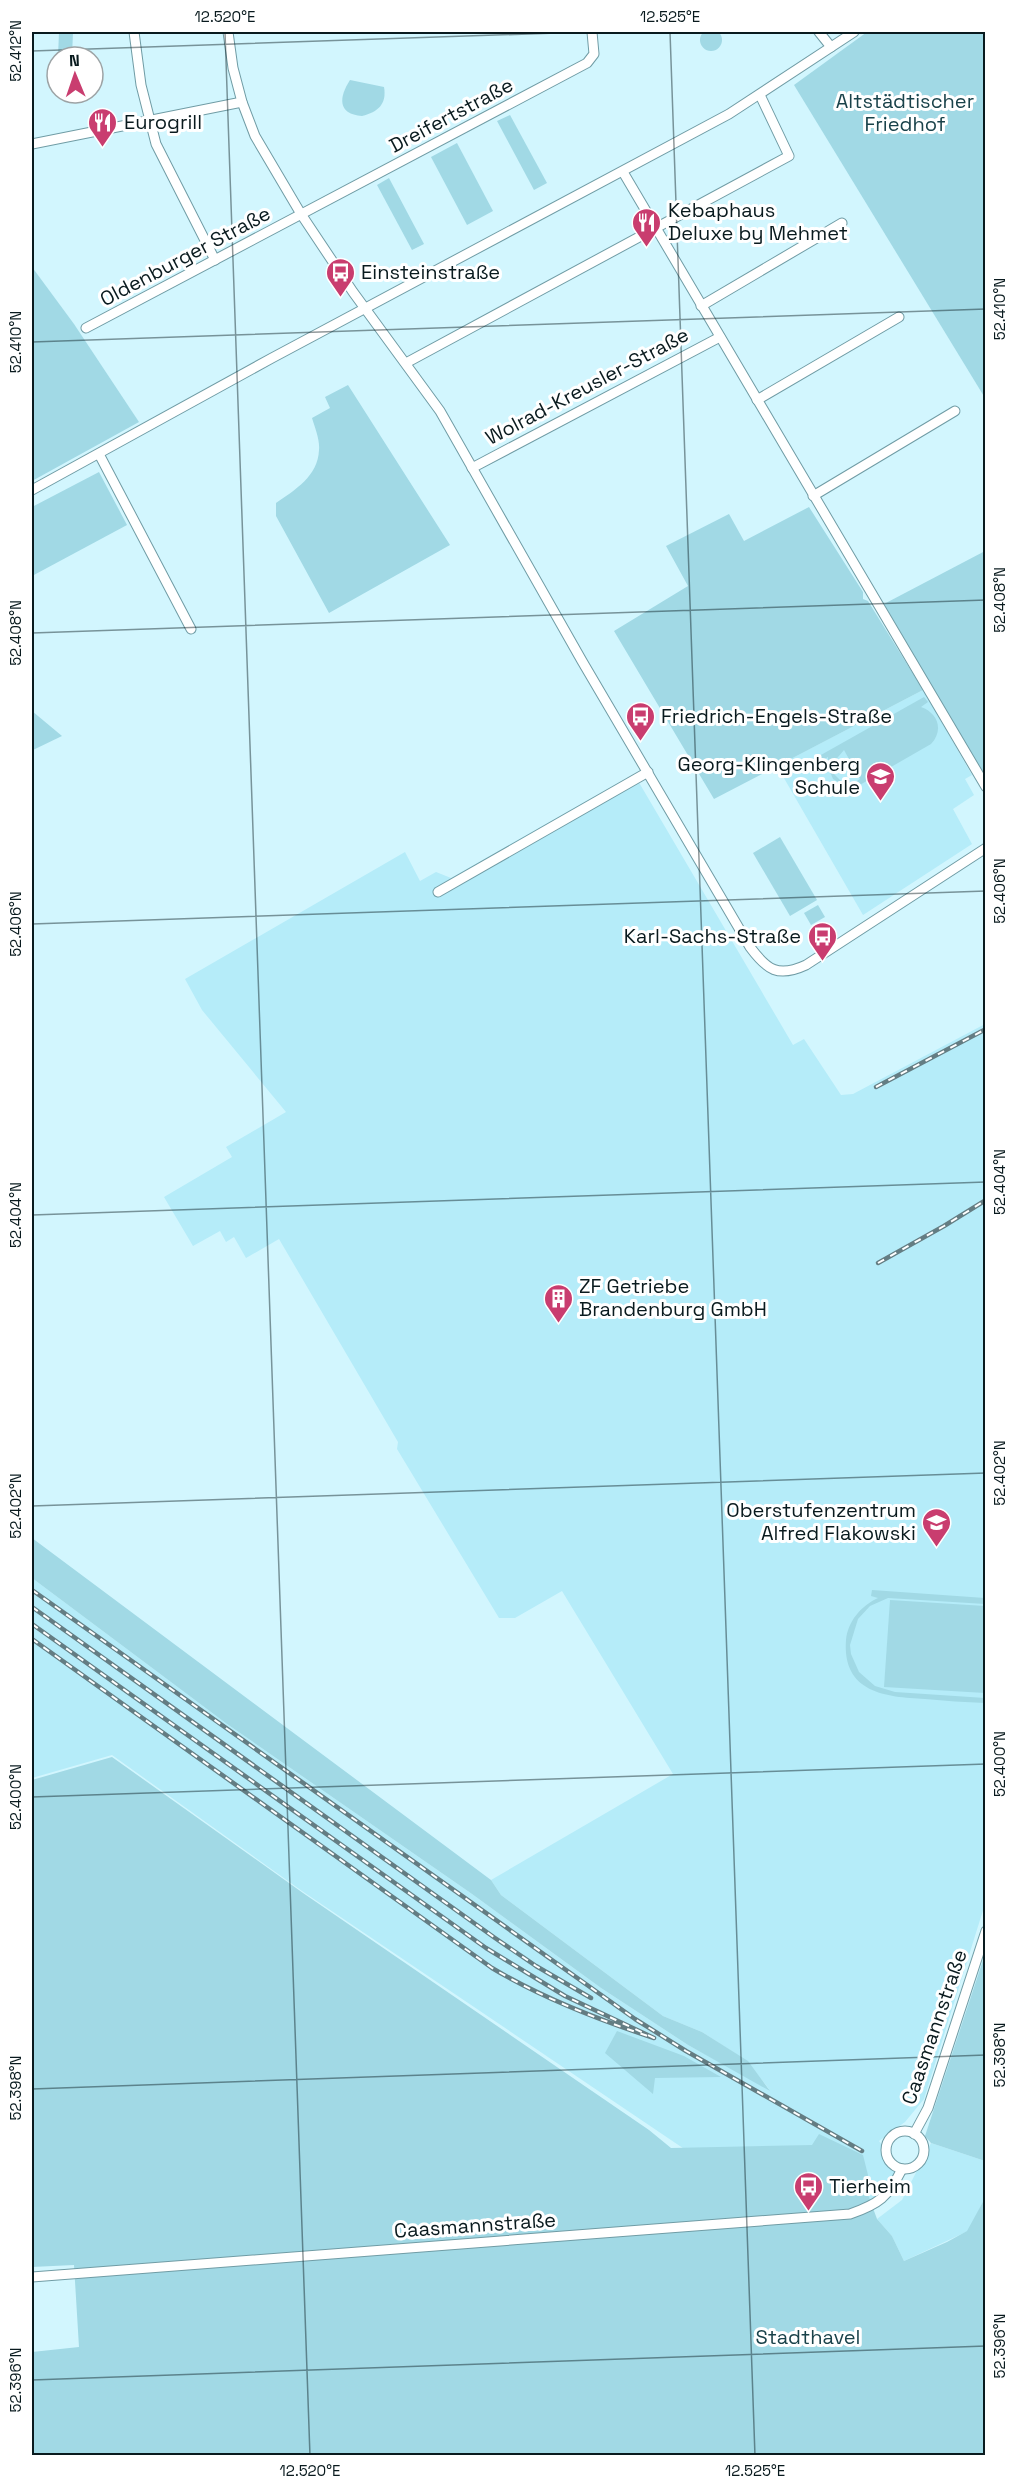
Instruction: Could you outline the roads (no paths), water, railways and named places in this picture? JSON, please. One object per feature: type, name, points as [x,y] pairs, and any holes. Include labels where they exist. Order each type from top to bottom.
[{"type":"street","points":[[134,32],[138,65],[156,144],[215,260]]},
{"type":"street","points":[[228,32],[233,68],[242,102],[255,136],[301,214],[440,411],[750,947],[763,965],[776,970],[788,971],[806,965],[986,848]]},
{"type":"street","name":"Dreifertstraße","points":[[301,214],[587,63],[594,54],[592,32]]},
{"type":"street","points":[[819,32],[831,47]]},
{"type":"street","points":[[32,489],[623,172],[760,95],[854,32]]},
{"type":"street","points":[[406,363],[789,156],[760,95]]},
{"type":"street","points":[[32,144],[242,102]]},
{"type":"street","points":[[623,172],[986,787]]},
{"type":"street","name":"Oldenburger Straße","points":[[86,328],[301,214]]},
{"type":"street","points":[[701,306],[842,223]]},
{"type":"street","points":[[757,400],[899,317]]},
{"type":"street","name":"Wolrad-Kreusler-Straße","points":[[472,468],[720,337]]},
{"type":"street","points":[[813,496],[955,411]]},
{"type":"street","points":[[99,453],[191,629]]},
{"type":"street","points":[[438,892],[648,772]]},
{"type":"street","name":"Caasmannstraße","points":[[914,2134],[928,2108],[986,1930]]},
{"type":"street","name":"Caasmannstraße","points":[[898,2133],[914,2134],[922,2144],[923,2157],[915,2167],[902,2169],[894,2166],[888,2160],[886,2152],[891,2137],[898,2133]]},
{"type":"street","name":"Caasmannstraße","points":[[32,2277],[850,2214],[872,2207],[891,2190],[902,2169]]},
{"type":"railway","points":[[876,1087],[986,1029]]},
{"type":"railway","points":[[878,1263],[986,1200]]},
{"type":"railway","points":[[32,1590],[635,2019],[686,2051],[862,2151]]},
{"type":"railway","points":[[32,1607],[495,1938],[536,1966],[591,1998]]},
{"type":"railway","points":[[32,1624],[486,1948],[565,1996],[654,2038],[571,2008],[492,1968],[32,1639]]},
{"type":"place","name":"Eurogrill","points":[[103,148]]},
{"type":"place","name":"Kebaphaus Deluxe by Mehmet","points":[[647,248]]},
{"type":"place","name":"Einsteinstraße","points":[[340,298]]},
{"type":"place","name":"Friedrich-Engels-Straße","points":[[640,742]]},
{"type":"place","name":"Georg-Klingenberg Schule","points":[[881,802]]},
{"type":"place","name":"Karl-Sachs-Straße","points":[[822,962]]},
{"type":"place","name":"ZF Getriebe Brandenburg GmbH","points":[[558,1324]]},
{"type":"place","name":"Oberstufenzentrum Alfred Flakowski","points":[[937,1548]]},
{"type":"place","name":"Tierheim","points":[[808,2212]]},
{"type":"park label","name":"Altstädtischer Friedhof","points":[[905,112]]},
{"type":"park label","name":"Stadthavel","points":[[808,2337]]}]
